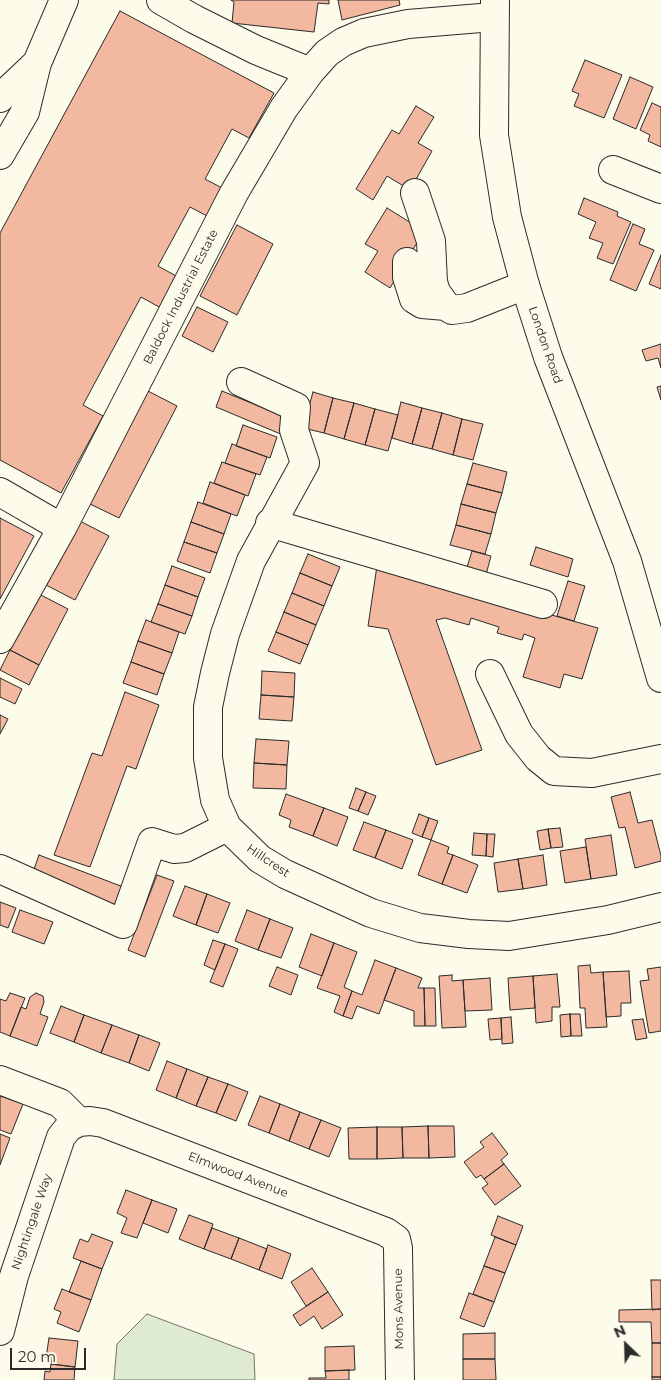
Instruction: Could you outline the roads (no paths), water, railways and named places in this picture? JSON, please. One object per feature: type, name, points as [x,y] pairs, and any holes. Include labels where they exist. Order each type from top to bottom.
[{"type":"street","points":[[0,154],[26,112],[37,63],[64,0]]},
{"type":"street","points":[[162,0],[194,19],[256,50],[310,72]]},
{"type":"street","name":"Baldock Industrial Estate","points":[[0,639],[62,528],[234,193],[284,108],[310,72],[327,53],[343,42],[364,33],[494,8]]},
{"type":"street","name":"London Road","points":[[494,8],[494,135],[507,217],[525,285],[548,357],[627,561],[661,678]]},
{"type":"street","points":[[0,98],[37,63]]},
{"type":"street","points":[[614,170],[661,189]]},
{"type":"street","points":[[415,193],[431,241],[433,282],[436,292],[446,306],[452,310],[467,308],[525,285]]},
{"type":"street","points":[[407,262],[407,277],[414,299],[422,304],[446,306]]},
{"type":"street","name":"Hillcrest","points":[[241,382],[296,407],[294,430],[305,463],[270,523],[251,561],[228,626],[208,707],[208,758],[211,782],[217,805],[227,827],[260,859],[285,874],[370,913],[420,928],[469,934],[509,936],[598,922],[661,907]]},
{"type":"street","points":[[0,492],[62,528]]},
{"type":"street","points":[[270,523],[543,604]]},
{"type":"street","points":[[490,674],[519,734],[538,758],[554,771],[592,773],[661,759]]},
{"type":"street","points":[[0,868],[123,924],[152,842],[174,849],[186,848],[227,827]]},
{"type":"street","points":[[0,1080],[60,1103],[79,1122]]},
{"type":"street","name":"Elmwood Avenue","points":[[79,1122],[103,1124],[386,1232],[396,1239]]},
{"type":"street","name":"Nightingale Way","points":[[0,1331],[14,1276],[61,1137],[69,1127],[79,1122]]},
{"type":"street","name":"Mons Avenue","points":[[396,1239],[398,1248],[400,1380]]}]
